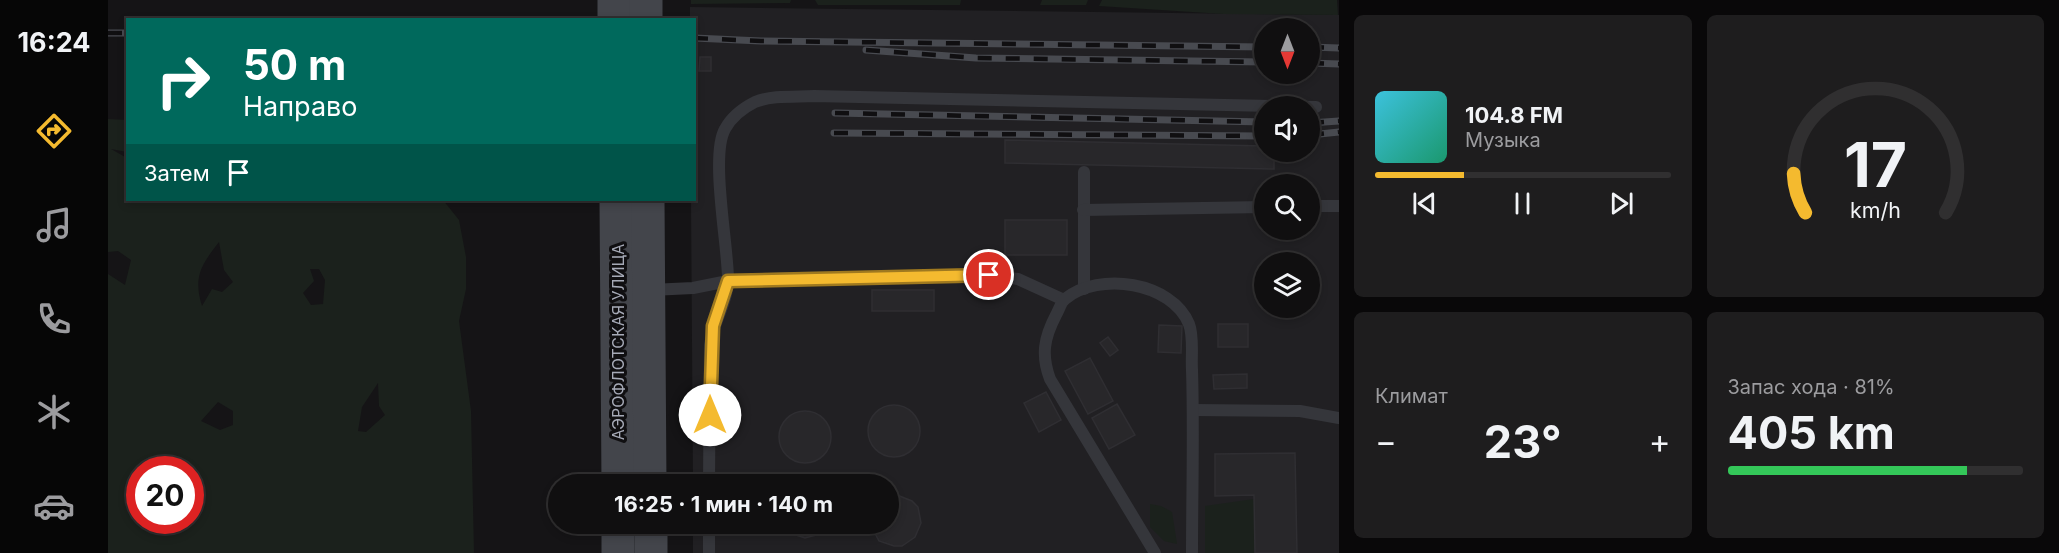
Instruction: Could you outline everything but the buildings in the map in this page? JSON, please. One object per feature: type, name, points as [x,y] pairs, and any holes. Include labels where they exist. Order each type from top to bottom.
[{"type":"main road","points":[[614,0],[614,18]]},
{"type":"main road","points":[[646,0],[646,18]]},
{"type":"main road","name":"АЭРОФЛОТСКАЯ УЛИЦА","points":[[616,201],[618,474]]},
{"type":"main road","name":"АЭРОФЛОТСКАЯ УЛИЦА","points":[[648,201],[650,474]]},
{"type":"main road","points":[[618,534],[618,553]]},
{"type":"main road","points":[[651,534],[651,553]]},
{"type":"lane","points":[[709,474],[710,345],[713,326],[728,281],[720,151],[724,130],[738,113],[756,102],[782,97],[842,96],[1254,106]]},
{"type":"lane","points":[[1084,172],[1084,289]]},
{"type":"lane","points":[[1320,206],[1339,206]]},
{"type":"lane","points":[[1083,210],[1254,207]]},
{"type":"lane","points":[[650,290],[693,288],[728,281],[989,275],[1018,279],[1064,300]]},
{"type":"lane","points":[[1155,553],[1050,379],[1043,360],[1047,333],[1064,300],[1084,289],[1105,284],[1147,290],[1169,300],[1184,314],[1190,327],[1194,410],[1192,553]]},
{"type":"lane","points":[[1194,410],[1300,411],[1339,418]]},
{"type":"lane","points":[[709,534],[709,553]]},
{"type":"shaded area","points":[[691,0],[791,0],[790,3],[691,4]]},
{"type":"shaded area","points":[[815,0],[961,0],[960,5],[818,5]]},
{"type":"shaded area","points":[[1042,0],[1088,0],[1086,5],[1040,5]]},
{"type":"shaded area","points":[[1102,0],[1337,0],[1338,15],[1223,14],[1099,6]]},
{"type":"shaded area","points":[[690,7],[1339,15],[1339,553],[693,553],[693,534],[899,534],[899,474],[693,474],[691,201],[696,201],[696,18],[690,18]]},
{"type":"shaded area","points":[[108,119],[126,120],[126,152],[111,149],[126,157],[126,201],[444,201],[459,220],[466,257],[466,289],[459,321],[471,411],[474,553],[108,553],[108,274],[125,285],[131,260],[118,251],[108,252]],"holes":[[[219,242],[224,270],[233,282],[222,292],[212,289],[202,306],[198,287],[200,272]],[[310,269],[319,269],[325,280],[323,304],[311,305],[303,293],[314,281]],[[378,383],[379,406],[385,415],[366,432],[358,431],[362,407]],[[218,402],[233,411],[233,425],[220,430],[201,421]]]},
{"type":"shaded area","points":[[1254,499],[1255,553],[1205,553],[1205,506]]},
{"type":"shaded area","points":[[1150,504],[1161,506],[1172,512],[1177,544],[1164,541],[1150,527]]},
{"type":"railway","points":[[108,33],[126,33]]},
{"type":"railway","points":[[696,38],[761,41],[1254,47]]},
{"type":"railway","points":[[1320,47],[1339,48]]},
{"type":"railway","points":[[866,50],[976,58],[1254,62]]},
{"type":"railway","points":[[1320,63],[1339,64]]},
{"type":"railway","points":[[835,113],[1254,122]]},
{"type":"railway","points":[[1320,122],[1339,121]]},
{"type":"railway","points":[[1320,134],[1339,132]]},
{"type":"railway","points":[[834,133],[1254,136]]},
{"type":"route","points":[[710,415],[710,345],[713,326],[728,281],[989,275]]}]
